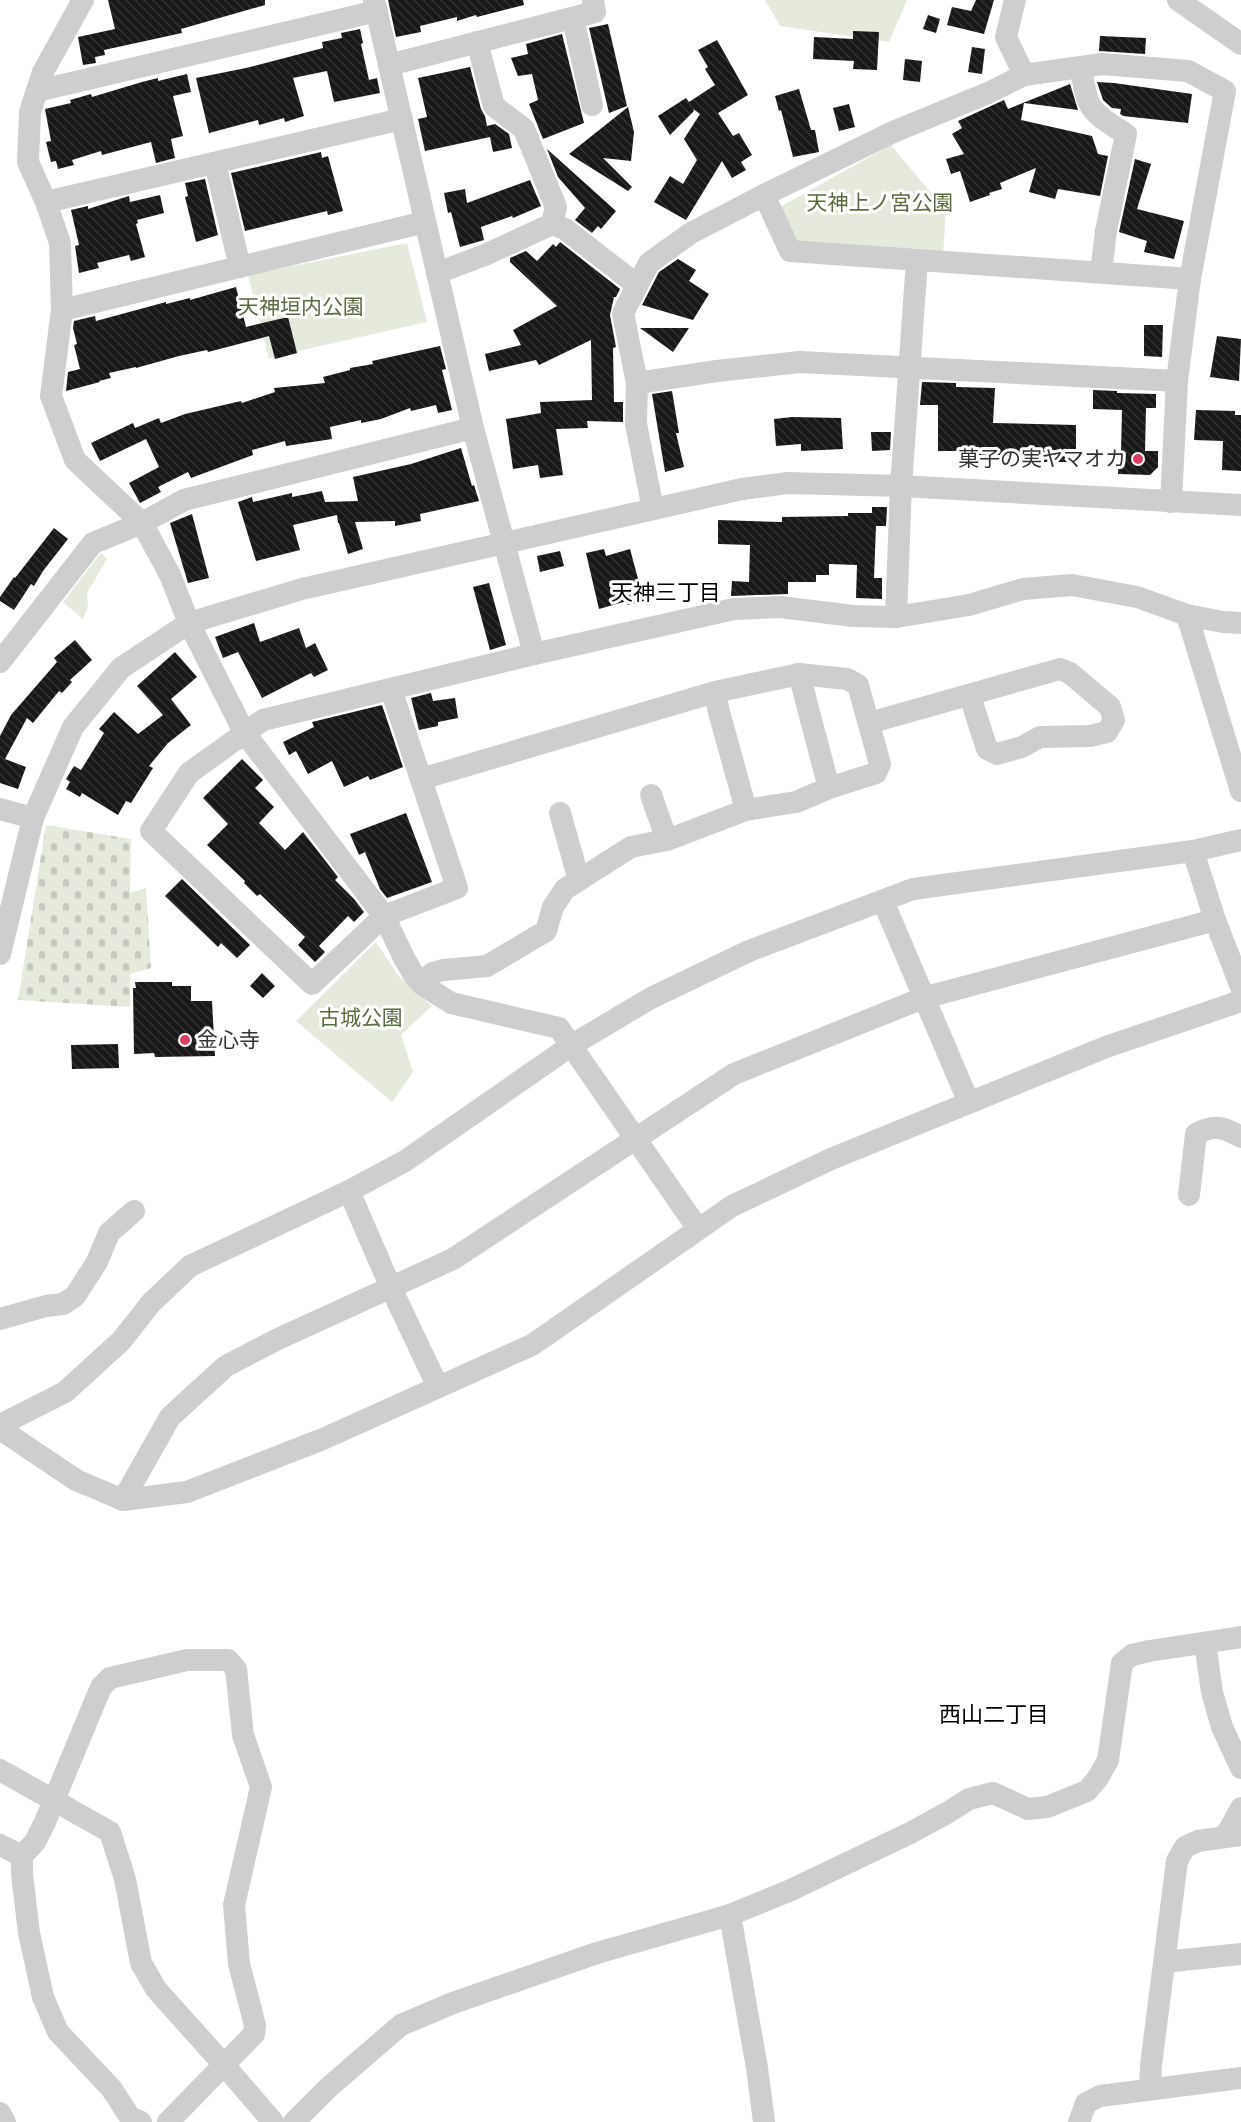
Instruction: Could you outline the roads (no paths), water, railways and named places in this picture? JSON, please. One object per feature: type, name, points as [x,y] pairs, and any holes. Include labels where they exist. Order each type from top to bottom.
[{"type":"street","points":[[83,0],[44,72],[30,111],[28,162],[46,202],[60,243],[62,310],[51,396],[75,460],[142,523],[170,575],[189,623],[244,732],[384,916],[415,977],[423,985],[451,1003],[559,1028],[698,1229]]},
{"type":"street","points":[[389,65],[595,12],[593,0]]},
{"type":"street","points":[[1015,0],[1006,37],[1024,75]]},
{"type":"street","points":[[1178,0],[1241,44]]},
{"type":"street","points":[[37,91],[376,5],[473,428],[534,654]]},
{"type":"street","points":[[573,18],[592,105]]},
{"type":"street","points":[[477,42],[494,106],[524,129],[556,207],[552,224]]},
{"type":"street","points":[[653,509],[636,424],[637,383],[623,313],[649,264],[692,234],[764,195],[893,132],[988,93],[1024,75],[1102,64],[1188,71],[1225,91],[1190,279],[1177,381],[1171,502]]},
{"type":"street","points":[[1081,67],[1085,98],[1097,116],[1126,134],[1106,231],[1101,272]]},
{"type":"street","points":[[46,202],[402,119]]},
{"type":"street","points":[[215,163],[240,267]]},
{"type":"street","points":[[764,195],[790,251],[1190,279]]},
{"type":"street","points":[[62,310],[425,222]]},
{"type":"street","points":[[437,273],[485,255],[552,224],[565,229],[637,285]]},
{"type":"street","points":[[896,616],[901,486],[917,260]]},
{"type":"street","points":[[637,383],[800,362],[1177,381]]},
{"type":"street","points":[[2,657],[93,543],[142,523],[184,500],[473,428]]},
{"type":"street","points":[[0,954],[33,818],[73,727],[121,668],[189,623],[302,589],[503,542],[742,489],[788,483],[901,486],[1241,505]]},
{"type":"street","points":[[391,689],[458,888],[384,916],[312,984],[152,831],[189,772],[263,720],[534,654],[734,609],[780,607],[853,616],[896,616],[969,605],[1023,589],[1072,585],[1137,597],[1187,615],[1241,623]]},
{"type":"street","points":[[1187,615],[1241,792]]},
{"type":"street","points":[[869,723],[1060,669],[1070,673],[1110,707],[1114,720],[1107,732],[1090,736],[1040,737],[1022,747],[998,754],[987,749],[970,696]]},
{"type":"street","points":[[421,779],[716,692],[799,674],[847,679],[858,685],[880,764],[876,773],[829,788],[796,802],[746,810],[667,840],[631,846],[565,889],[553,907],[546,931],[487,966],[432,973],[423,985]]},
{"type":"street","points":[[799,674],[829,788]]},
{"type":"street","points":[[716,692],[718,712],[746,810]]},
{"type":"street","points":[[651,795],[667,840]]},
{"type":"street","points":[[0,809],[33,818]]},
{"type":"street","points":[[560,813],[579,880]]},
{"type":"street","points":[[1241,840],[1193,850],[913,889],[749,951],[651,998],[572,1045],[405,1161],[349,1191],[190,1266],[152,1303],[121,1341],[65,1392],[0,1427],[76,1480],[123,1500],[187,1492],[323,1439],[532,1345],[732,1206],[831,1159],[1106,1047],[1241,1001]]},
{"type":"street","points":[[1193,850],[1215,920],[1241,987]]},
{"type":"street","points":[[883,901],[969,1103]]},
{"type":"street","points":[[123,1500],[170,1417],[226,1366],[278,1339],[453,1259],[734,1074],[923,998],[1215,920]]},
{"type":"street","points":[[1189,1195],[1196,1134],[1210,1127],[1229,1130],[1241,1137]]},
{"type":"street","points":[[349,1191],[391,1288],[438,1387]]},
{"type":"street","points":[[0,1319],[46,1306],[63,1304],[75,1296],[97,1262],[109,1233],[134,1211]]},
{"type":"street","points":[[294,2122],[329,2087],[401,2025],[453,2003],[597,1953],[730,1915],[791,1890],[910,1833],[947,1814],[969,1799],[993,1793],[1028,1809],[1047,1807],[1087,1791],[1098,1778],[1108,1760],[1122,1663],[1132,1655],[1149,1651],[1241,1637]]},
{"type":"street","points":[[1205,1644],[1212,1692],[1222,1727],[1241,1768]]},
{"type":"street","points":[[133,2120],[111,2088],[58,2032],[43,1996],[29,1933],[22,1856],[35,1842],[101,1688],[110,1678],[187,1660],[228,1660],[236,1669],[243,1735],[261,1787],[234,1905],[238,1964],[255,2025],[254,2034],[168,2122]]},
{"type":"street","points":[[0,1770],[110,1832],[125,1879],[141,1963],[156,1989],[273,2122]]},
{"type":"street","points":[[1149,2089],[1177,1861],[1185,1847],[1198,1841],[1233,1836],[1241,1808]]},
{"type":"street","points":[[0,1845],[22,1856]]},
{"type":"street","points":[[730,1915],[757,2068],[764,2122]]},
{"type":"street","points":[[1164,1962],[1241,1954]]},
{"type":"street","points":[[1079,2122],[1086,2103],[1100,2096],[1241,2078]]},
{"type":"street","points":[[0,2113],[5,2122]]},
{"type":"place","name":"菓子の実ヤマオカ","points":[[1138,459]]},
{"type":"place","name":"金心寺","points":[[185,1040]]},
{"type":"district","name":"天神三丁目","points":[[666,593]]},
{"type":"district","name":"西山二丁目","points":[[994,1715]]},
{"type":"park label","name":"天神上ノ宮公園","points":[[880,203]]},
{"type":"park label","name":"天神垣内公園","points":[[301,307]]},
{"type":"park label","name":"古城公園","points":[[361,1018]]}]
